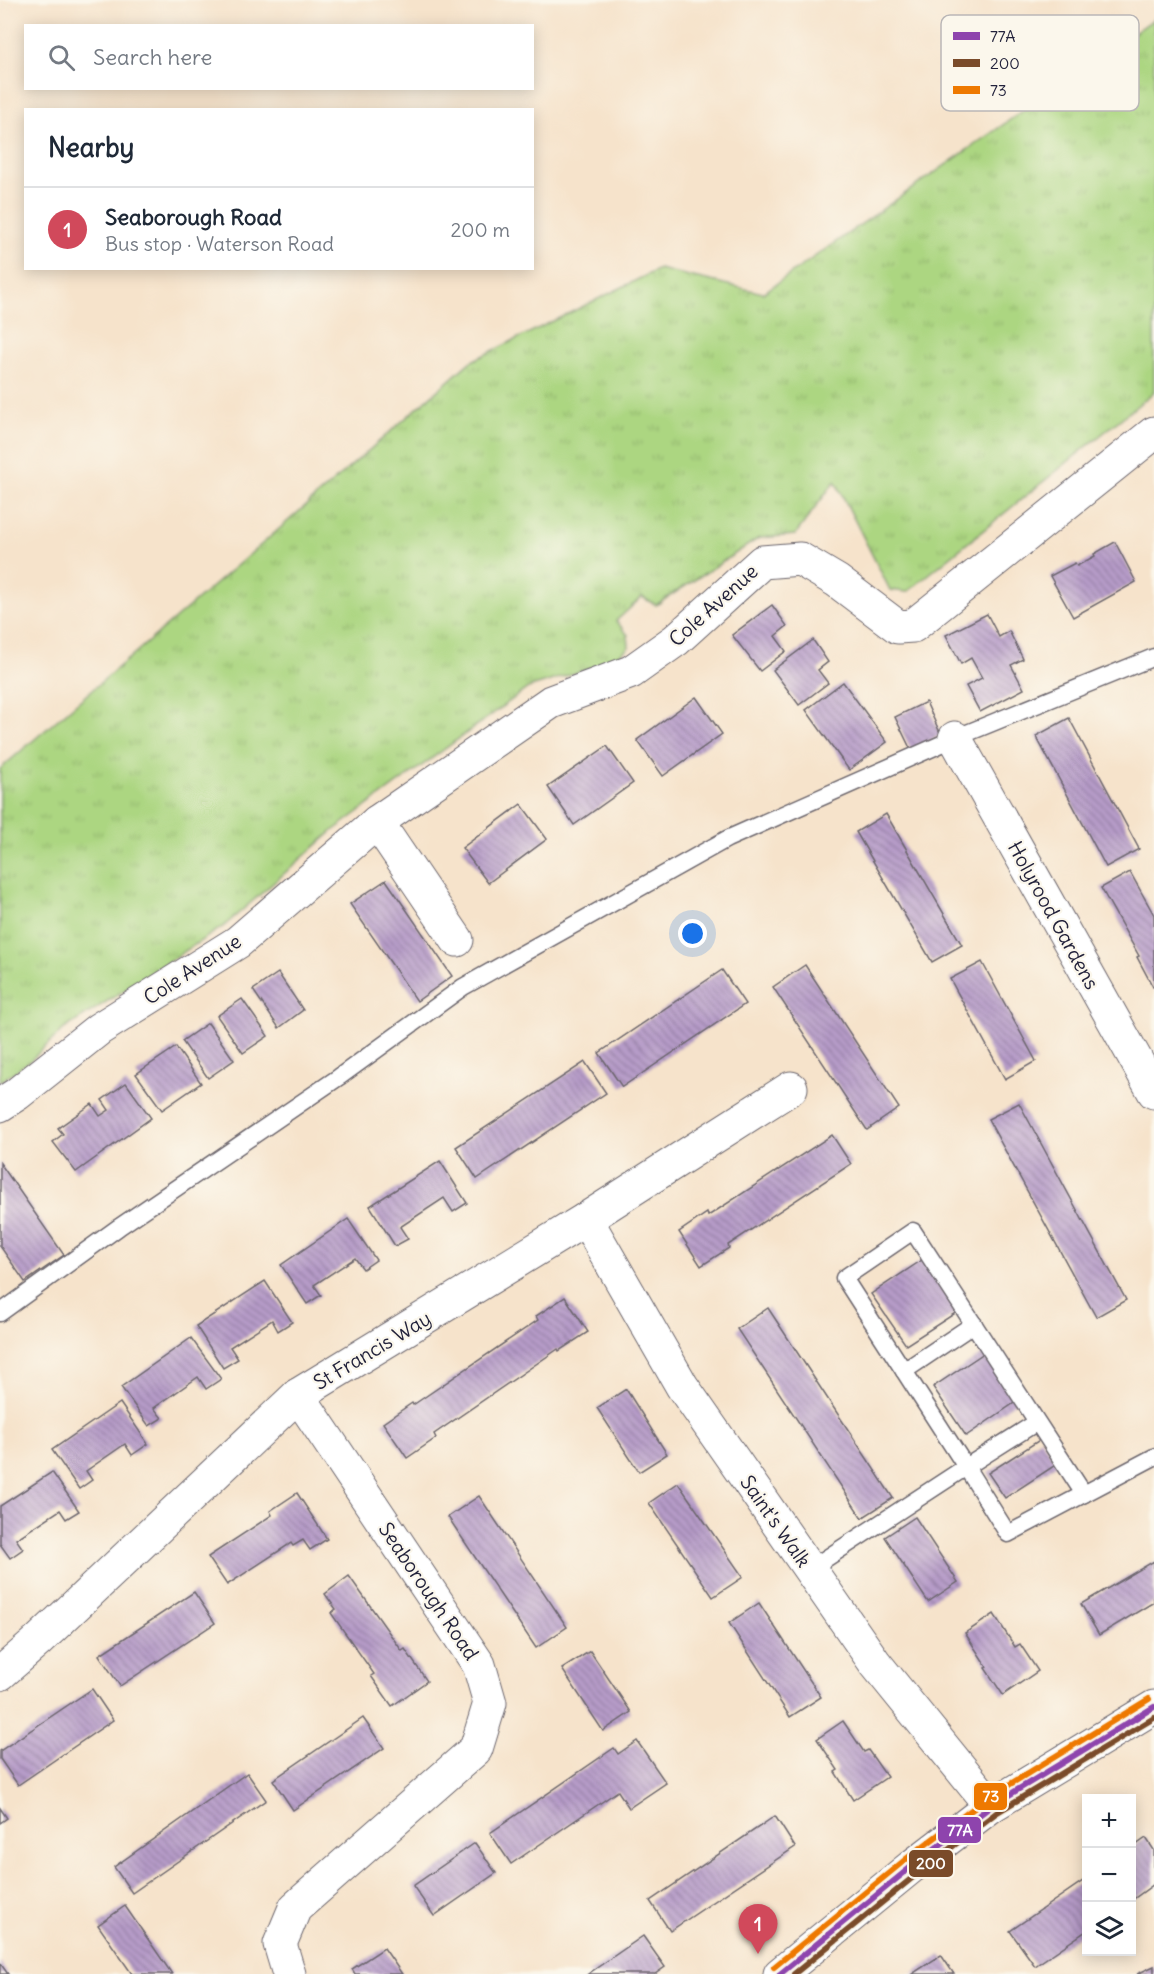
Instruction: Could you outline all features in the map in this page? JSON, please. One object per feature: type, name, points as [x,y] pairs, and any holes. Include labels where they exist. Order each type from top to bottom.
[{"type":"street","name":"Cole Avenue","points":[[0,1105],[99,1029],[238,942],[377,822],[550,702],[631,672],[676,640],[762,562],[800,559],[837,581],[898,627],[913,626],[1154,433]]},
{"type":"street","name":"Holyrood Gardens","points":[[955,738],[1154,1092]]},
{"type":"street","points":[[377,822],[457,940]]},
{"type":"street","name":"St Francis Way","points":[[0,1674],[38,1641],[298,1395],[586,1219],[791,1088]]},
{"type":"street","name":"Saint's Walk","points":[[586,1219],[682,1386],[875,1663],[991,1806]]},
{"type":"street","name":"Seaborough Road","points":[[289,1974],[280,1944],[295,1908],[476,1749],[490,1703],[479,1665],[298,1395]]},
{"type":"street","points":[[788,1971],[910,1867],[991,1806],[1154,1707]]},
{"type":"lane","points":[[0,1313],[119,1227],[339,1077],[463,987],[728,839],[955,738],[1154,657]]},
{"type":"lane","points":[[1084,1494],[913,1231],[844,1278],[1008,1534],[1084,1494],[1154,1457]]},
{"type":"lane","points":[[904,1371],[974,1324]]},
{"type":"lane","points":[[810,1569],[1036,1422]]},
{"type":"green space","points":[[1154,19],[1154,392],[907,592],[890,590],[835,481],[795,535],[759,538],[656,605],[642,597],[616,621],[628,635],[629,647],[610,662],[528,688],[334,830],[224,926],[64,1029],[31,1060],[0,1082],[0,769],[470,362],[659,269],[763,293],[1023,111],[1139,111],[1139,30]]},
{"type":"building","points":[[1115,542],[1136,582],[1073,617],[1050,576],[1075,563],[1077,566]]},
{"type":"building","points":[[772,605],[787,626],[775,636],[786,651],[760,671],[732,635]]},
{"type":"building","points":[[987,614],[999,637],[1009,631],[1023,659],[1011,665],[1024,689],[980,712],[966,686],[982,678],[971,658],[961,664],[946,635]]},
{"type":"building","points":[[813,640],[828,662],[818,670],[828,683],[799,705],[773,670]]},
{"type":"building","points":[[843,682],[887,742],[849,770],[806,710]]},
{"type":"building","points":[[696,697],[722,734],[663,776],[637,740]]},
{"type":"building","points":[[926,702],[941,735],[911,750],[895,717]]},
{"type":"building","points":[[1069,718],[1139,849],[1106,867],[1036,736]]},
{"type":"building","points":[[607,746],[633,783],[574,825],[548,787]]},
{"type":"building","points":[[521,804],[547,839],[488,883],[462,848]]},
{"type":"building","points":[[886,814],[962,945],[932,962],[856,832]]},
{"type":"building","points":[[1130,872],[1154,915],[1153,987],[1137,957],[1139,956],[1101,888]]},
{"type":"building","points":[[386,880],[452,976],[417,1001],[350,904]]},
{"type":"building","points":[[982,962],[1036,1061],[1005,1079],[950,979]]},
{"type":"building","points":[[805,965],[899,1108],[867,1130],[773,987]]},
{"type":"building","points":[[722,970],[745,1004],[622,1087],[599,1053]]},
{"type":"building","points":[[278,973],[303,1010],[279,1028],[253,990]]},
{"type":"building","points":[[242,999],[268,1036],[243,1053],[217,1016]]},
{"type":"building","points":[[208,1023],[234,1060],[208,1078],[182,1041]]},
{"type":"building","points":[[176,1047],[201,1083],[162,1110],[136,1074]]},
{"type":"building","points":[[585,1062],[606,1093],[477,1179],[456,1147]]},
{"type":"building","points":[[126,1083],[151,1118],[76,1172],[53,1142],[63,1134],[58,1128],[92,1104],[100,1116],[109,1110],[102,1100]]},
{"type":"building","points":[[1019,1103],[1126,1300],[1096,1317],[988,1119]]},
{"type":"building","points":[[832,1135],[851,1164],[728,1245],[729,1248],[701,1266],[679,1232],[707,1213],[708,1216]]},
{"type":"building","points":[[440,1161],[467,1203],[453,1212],[444,1198],[400,1227],[408,1239],[395,1246],[370,1206]]},
{"type":"building","points":[[0,1163],[64,1255],[25,1282],[0,1246]]},
{"type":"building","points":[[348,1219],[376,1260],[363,1269],[355,1258],[314,1285],[321,1295],[307,1304],[281,1265]]},
{"type":"building","points":[[922,1260],[957,1312],[906,1345],[871,1294]]},
{"type":"building","points":[[265,1281],[292,1322],[278,1331],[272,1320],[230,1347],[238,1359],[223,1368],[196,1326]]},
{"type":"building","points":[[565,1297],[588,1332],[559,1351],[558,1349],[434,1434],[436,1438],[407,1458],[383,1423],[538,1320],[536,1316]]},
{"type":"building","points":[[768,1308],[893,1498],[862,1518],[737,1329]]},
{"type":"building","points":[[191,1338],[221,1379],[206,1389],[198,1377],[154,1408],[162,1418],[149,1426],[121,1387]]},
{"type":"building","points":[[984,1353],[1017,1401],[966,1436],[933,1387]]},
{"type":"building","points":[[626,1389],[667,1454],[639,1472],[597,1408]]},
{"type":"building","points":[[120,1403],[148,1444],[132,1455],[125,1444],[86,1471],[92,1480],[79,1489],[52,1450]]},
{"type":"building","points":[[1041,1439],[1057,1464],[1005,1498],[988,1473]]},
{"type":"building","points":[[52,1472],[79,1511],[66,1519],[60,1510],[16,1539],[23,1549],[10,1558],[0,1544],[0,1506]]},
{"type":"building","points":[[678,1483],[743,1577],[713,1597],[649,1503]]},
{"type":"building","points":[[297,1493],[327,1539],[310,1550],[303,1540],[293,1546],[291,1543],[227,1585],[208,1557],[272,1515],[270,1511]]},
{"type":"building","points":[[479,1496],[567,1627],[536,1648],[448,1517]]},
{"type":"building","points":[[915,1517],[958,1582],[928,1602],[885,1537]]},
{"type":"building","points":[[1154,1561],[1154,1602],[1099,1635],[1081,1604]]},
{"type":"building","points":[[349,1576],[402,1651],[405,1649],[427,1681],[392,1706],[371,1676],[374,1674],[331,1613],[336,1609],[325,1594]]},
{"type":"building","points":[[194,1592],[215,1623],[120,1686],[99,1655]]},
{"type":"building","points":[[759,1603],[821,1697],[790,1717],[729,1623]]},
{"type":"building","points":[[994,1614],[1015,1647],[1020,1644],[1038,1671],[1003,1695],[965,1633]]},
{"type":"building","points":[[590,1651],[631,1712],[603,1731],[562,1669]]},
{"type":"building","points":[[92,1689],[113,1720],[18,1785],[0,1759],[0,1751]]},
{"type":"building","points":[[363,1718],[384,1748],[293,1810],[273,1780]]},
{"type":"building","points":[[843,1721],[864,1752],[868,1750],[887,1777],[853,1800],[835,1772],[838,1770],[817,1739]]},
{"type":"building","points":[[637,1741],[666,1783],[629,1808],[618,1791],[511,1864],[490,1833],[614,1748],[618,1754]]},
{"type":"building","points":[[247,1773],[266,1800],[132,1893],[114,1867]]},
{"type":"building","points":[[0,1808],[7,1818],[0,1823]]},
{"type":"building","points":[[775,1816],[795,1847],[670,1931],[650,1901]]},
{"type":"building","points":[[1146,1838],[1154,1850],[1154,1884],[1136,1897],[1136,1848],[1136,1845]]},
{"type":"building","points":[[475,1843],[496,1873],[434,1916],[413,1886]]},
{"type":"building","points":[[1082,1882],[1082,1934],[1035,1966],[1010,1931]]},
{"type":"building","points":[[125,1906],[172,1974],[132,1974],[98,1925]]},
{"type":"building","points":[[643,1936],[665,1967],[655,1974],[588,1974]]},
{"type":"building","points":[[384,1948],[402,1974],[355,1974],[352,1969]]},
{"type":"building","points":[[941,1955],[954,1974],[912,1974]]},
{"type":"building","points":[[0,1963],[8,1974],[0,1974]]},
{"type":"building","points":[[1154,1966],[1154,1974],[1137,1974]]},
{"type":"transit line","name":"73","points":[[774,1967],[905,1860],[986,1799],[1149,1699]]},
{"type":"transit line","name":"77A","points":[[780,1974],[911,1867],[991,1806],[1154,1707]]},
{"type":"transit line","name":"200","points":[[794,1974],[996,1813],[1154,1718]]},
{"type":"place","name":"Seaborough Road","points":[[758,1954]]}]
